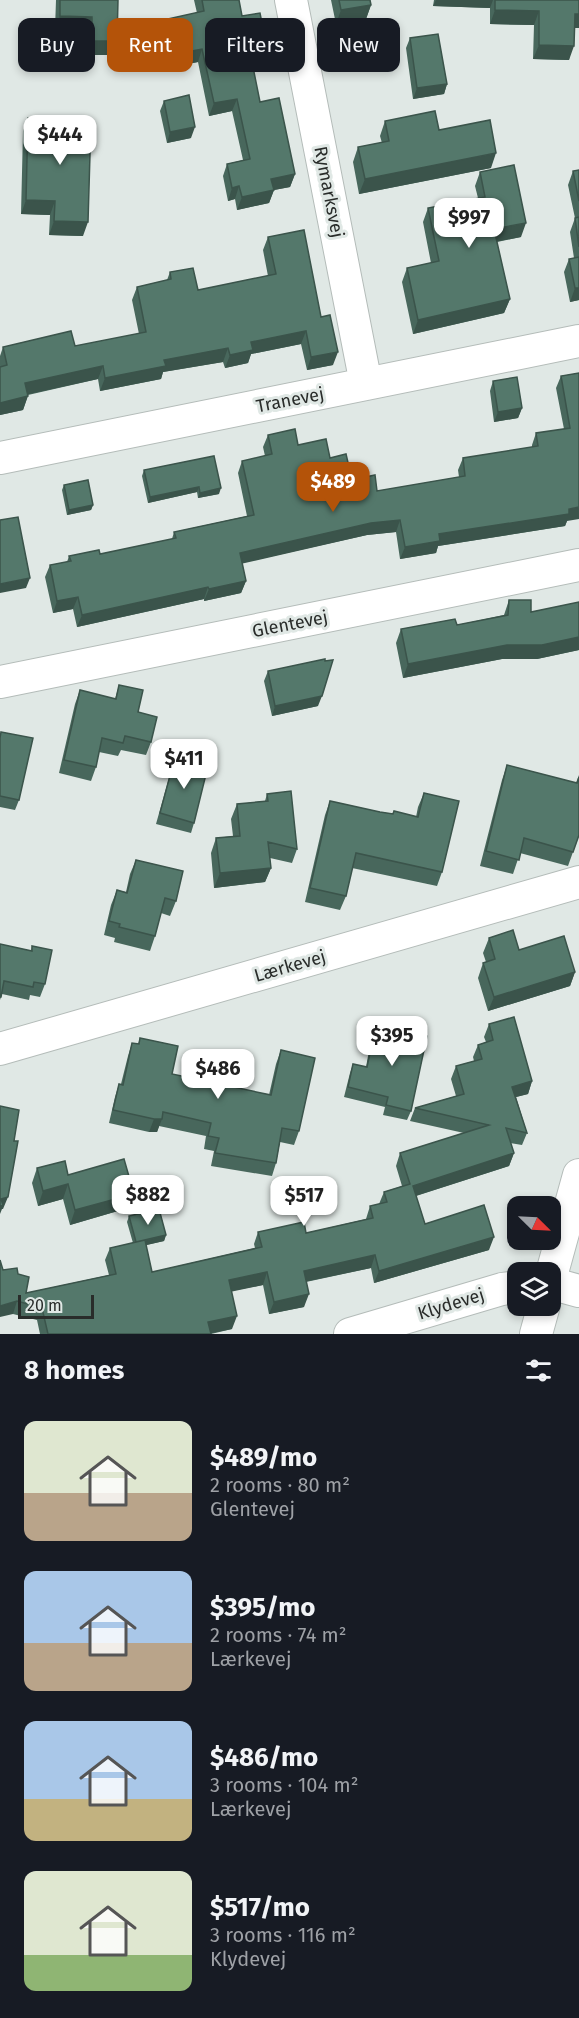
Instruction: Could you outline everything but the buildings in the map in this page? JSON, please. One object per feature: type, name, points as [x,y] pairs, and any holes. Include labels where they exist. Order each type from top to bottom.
[{"type":"street","name":"Rymarksvej","points":[[291,0],[366,384]]},
{"type":"street","name":"Tranevej","points":[[0,458],[579,341]]},
{"type":"street","name":"Glentevej","points":[[0,682],[579,566]]},
{"type":"street","name":"Lærkevej","points":[[0,1049],[579,882]]},
{"type":"street","points":[[555,1262],[579,1175]]},
{"type":"street","points":[[561,1285],[579,1291]]},
{"type":"street","name":"Klydevej","points":[[350,1334],[507,1288]]},
{"type":"street","points":[[536,1334],[541,1316]]}]
